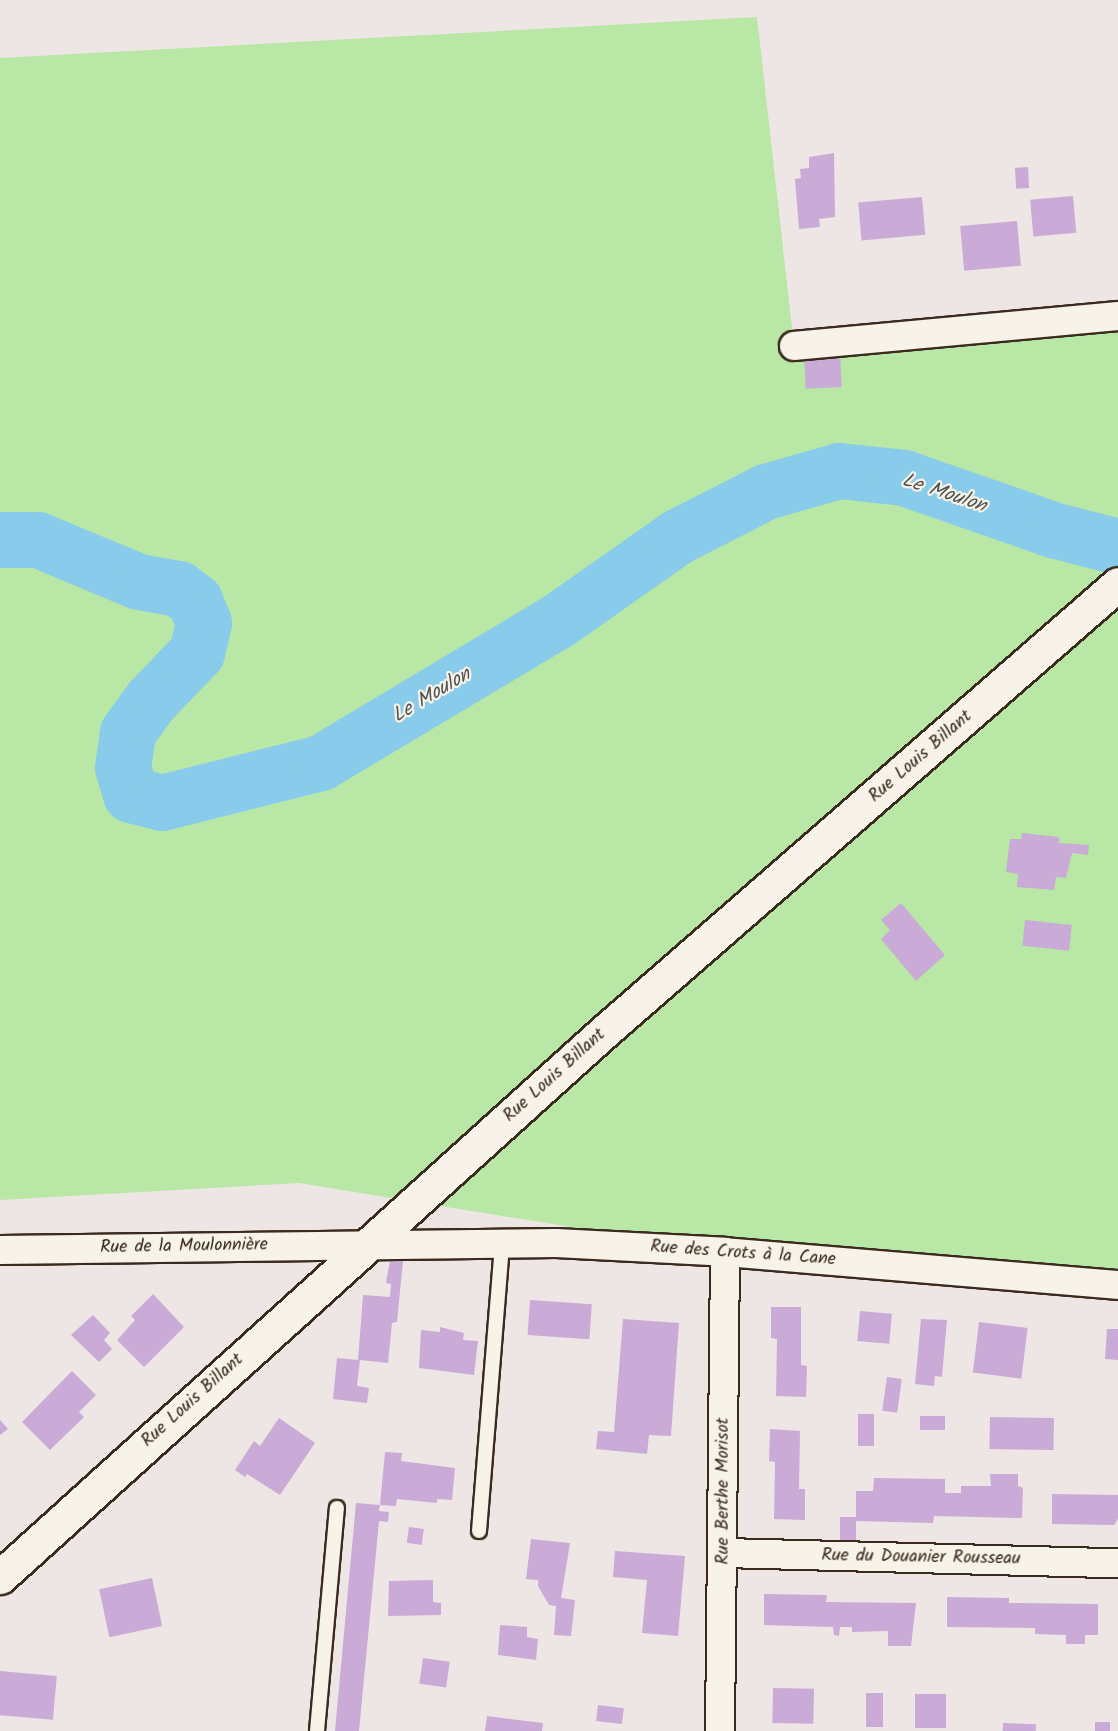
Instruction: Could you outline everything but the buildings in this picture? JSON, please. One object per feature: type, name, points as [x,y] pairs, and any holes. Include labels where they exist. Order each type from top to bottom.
[{"type":"street","points":[[794,346],[1118,316]]},
{"type":"street","name":"Rue Louis Billant","points":[[0,1577],[368,1242],[1112,590]]},
{"type":"street","name":"Rue des Crots à la Cane","points":[[368,1242],[502,1243],[725,1252],[1118,1285]]},
{"type":"street","name":"Rue de la Moulonnière","points":[[0,1250],[368,1242]]},
{"type":"street","name":"Rue Berthe Morisot","points":[[720,1731],[724,1553],[725,1252]]},
{"type":"street","name":"Rue du Douanier Rousseau","points":[[724,1553],[1118,1563]]},
{"type":"lane","points":[[479,1531],[502,1243]]},
{"type":"lane","points":[[317,1731],[337,1508]]},
{"type":"green space","points":[[757,17],[794,346],[1118,316],[1118,1285],[725,1252],[299,1183],[0,1200],[0,58]]},
{"type":"waterway","name":"Le Moulon","points":[[0,540],[38,540],[139,582],[179,589],[195,601],[204,623],[197,653],[151,701],[128,733],[123,768],[131,795],[162,803],[321,763],[557,622],[678,537],[766,492],[839,471],[904,478],[1053,530],[1118,547]]}]
